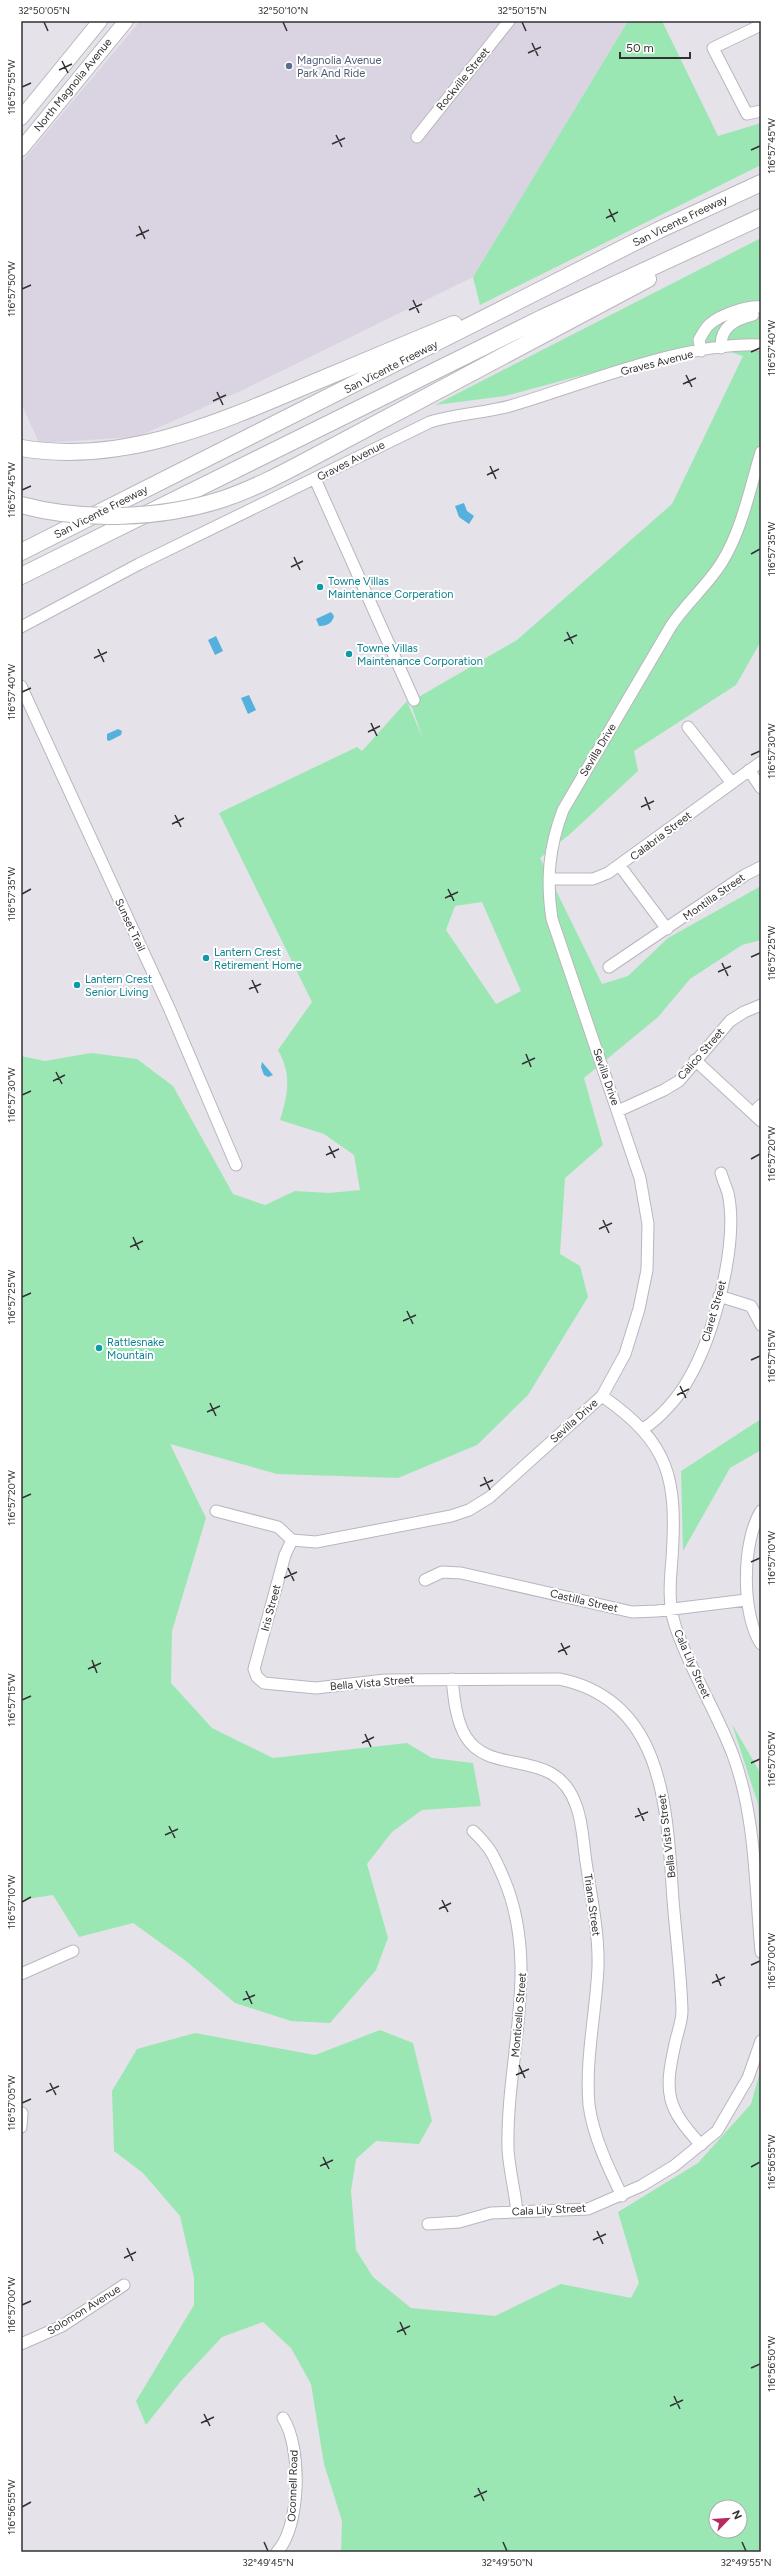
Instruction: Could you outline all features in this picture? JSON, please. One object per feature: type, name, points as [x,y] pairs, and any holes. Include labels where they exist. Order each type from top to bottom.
[{"type":"highway","name":"San Vicente Freeway","points":[[21,552],[495,314],[658,230],[761,183]]},
{"type":"highway","name":"San Vicente Freeway","points":[[21,576],[542,318],[761,218]]},
{"type":"highway","points":[[21,505],[76,515],[118,516],[152,514],[222,499],[266,481],[317,456],[761,218]]},
{"type":"highway","points":[[21,448],[63,452],[107,450],[184,435],[295,391],[457,323],[495,314]]},
{"type":"main road","name":"North Magnolia Avenue","points":[[21,118],[100,21]]},
{"type":"main road","name":"North Magnolia Avenue","points":[[21,149],[126,21]]},
{"type":"main road","points":[[55,106],[54,94],[81,55],[83,42]]},
{"type":"street","name":"Rockville Street","points":[[417,137],[509,21]]},
{"type":"street","points":[[759,21],[761,25],[713,48],[747,114],[761,111]]},
{"type":"street","points":[[761,307],[756,306],[738,312],[709,325],[699,340],[701,351],[761,345]]},
{"type":"street","points":[[721,348],[720,338],[725,328],[741,318],[761,311]]},
{"type":"street","name":"Graves Avenue","points":[[21,628],[139,564],[430,422],[467,413],[508,407],[644,365],[701,351]]},
{"type":"street","name":"Sevilla Drive","points":[[292,1540],[316,1542],[452,1516],[470,1510],[490,1497],[602,1396],[625,1354],[639,1309],[647,1270],[648,1224],[640,1178],[552,919],[549,879],[552,842],[563,810],[671,626],[685,605],[722,563],[731,547],[761,452]]},
{"type":"street","points":[[315,479],[414,700]]},
{"type":"street","name":"Sunset Trail","points":[[21,686],[170,1010],[236,1165]]},
{"type":"street","points":[[688,727],[732,783]]},
{"type":"street","name":"Calabria Street","points":[[549,879],[593,879],[620,866],[761,762]]},
{"type":"street","points":[[749,770],[761,788]]},
{"type":"street","points":[[620,866],[667,929]]},
{"type":"street","name":"Montilla Street","points":[[609,967],[745,875],[761,867]]},
{"type":"street","name":"Calico Street","points":[[618,1110],[664,1090],[679,1081],[695,1060],[730,1021],[744,1012],[761,1005]]},
{"type":"street","points":[[695,1060],[757,1108],[761,1121]]},
{"type":"street","name":"Claret Street","points":[[643,1429],[655,1421],[688,1380],[710,1330],[726,1264],[729,1229],[728,1194],[721,1173]]},
{"type":"street","points":[[719,1296],[751,1306],[761,1325]]},
{"type":"street","name":"Cala Lily Street","points":[[602,1396],[643,1429],[662,1458],[672,1491],[674,1515],[670,1593],[675,1625],[733,1755],[744,1791],[761,1952]]},
{"type":"street","points":[[216,1510],[278,1527],[292,1540]]},
{"type":"street","points":[[761,1511],[752,1532],[745,1588],[748,1615],[761,1644]]},
{"type":"street","name":"Iris Street","points":[[258,1678],[254,1669],[285,1555],[292,1540]]},
{"type":"street","name":"Castilla Street","points":[[425,1580],[442,1572],[462,1573],[632,1612],[672,1609],[746,1600]]},
{"type":"street","name":"Bella Vista Street","points":[[258,1678],[264,1684],[316,1688],[385,1680],[560,1679],[581,1684],[601,1694],[618,1706],[642,1736],[664,1798],[668,1830],[682,2013],[668,2078],[670,2096],[679,2120],[701,2145]]},
{"type":"street","name":"Triana Street","points":[[452,1679],[458,1720],[466,1738],[481,1751],[494,1758],[534,1765],[549,1772],[568,1789],[578,1811],[598,1945],[598,1967],[588,2075],[589,2106],[598,2137],[622,2196]]},
{"type":"street","name":"Monticello Street","points":[[473,1831],[490,1846],[515,1910],[521,1941],[522,1990],[508,2149],[517,2212]]},
{"type":"street","points":[[21,1974],[73,1952]]},
{"type":"street","name":"Cala Lily Street","points":[[428,2224],[459,2222],[491,2213],[588,2209],[622,2196],[674,2166],[716,2131],[742,2090],[754,2066],[761,2042]]},
{"type":"street","points":[[21,2127],[22,2113]]},
{"type":"street","name":"Solomon Avenue","points":[[21,2344],[62,2326],[124,2284]]},
{"type":"street","name":"Oconnell Road","points":[[277,2552],[290,2532],[294,2509],[295,2446],[290,2429],[283,2418]]},
{"type":"shaded area","points":[[140,21],[628,21],[473,277],[245,389],[137,437],[39,443],[21,403],[21,163]]},
{"type":"green space","points":[[628,21],[662,21],[718,136],[761,123],[761,165],[480,305],[473,277]]},
{"type":"green space","points":[[761,238],[761,641],[736,685],[634,751],[638,771],[569,835],[540,858],[602,984],[628,976],[668,938],[761,886],[761,940],[742,945],[690,979],[658,1017],[584,1078],[603,1145],[565,1178],[560,1254],[580,1266],[588,1297],[528,1395],[477,1445],[398,1478],[277,1474],[170,1444],[206,1518],[172,1631],[171,1683],[212,1728],[273,1758],[407,1743],[432,1758],[473,1763],[481,1806],[422,1810],[392,1832],[367,1864],[388,1938],[376,1970],[330,2023],[291,2021],[235,2003],[186,1961],[133,1923],[79,1937],[53,1895],[21,1900],[21,1056],[45,1061],[91,1053],[137,1059],[173,1086],[233,1194],[265,1205],[295,1191],[329,1193],[360,1190],[354,1155],[324,1134],[280,1120],[287,1093],[287,1076],[278,1050],[312,1002],[219,813],[357,747],[362,751],[407,701],[423,739],[410,702],[517,640],[672,504],[743,356],[702,343],[505,396],[435,405]],"holes":[[[482,902],[521,991],[496,1004],[446,930],[455,906]]]},
{"type":"green space","points":[[761,1419],[761,1450],[730,1468],[683,1551],[681,1471]]},
{"type":"green space","points":[[732,1724],[761,1774],[761,1850],[758,1804]]},
{"type":"green space","points":[[380,2030],[413,2043],[432,2121],[419,2144],[376,2141],[356,2159],[351,2191],[356,2250],[373,2277],[411,2308],[495,2316],[561,2284],[631,2298],[639,2283],[618,2212],[698,2163],[751,2104],[761,2068],[761,2552],[341,2552],[342,2521],[324,2464],[311,2384],[291,2348],[263,2322],[222,2337],[181,2381],[146,2425],[136,2401],[194,2305],[194,2277],[180,2216],[143,2173],[114,2151],[112,2091],[137,2049],[195,2033],[315,2055]]},
{"type":"water","points":[[464,503],[467,511],[474,516],[469,524],[459,517],[455,506]]},
{"type":"water","points":[[331,612],[334,616],[332,621],[326,625],[319,626],[316,619]]},
{"type":"water","points":[[216,636],[223,651],[215,655],[208,640]]},
{"type":"water","points":[[249,695],[256,710],[248,714],[241,698]]},
{"type":"water","points":[[118,729],[122,731],[121,735],[109,741],[107,740],[107,734]]},
{"type":"water","points":[[262,1062],[273,1075],[268,1077],[264,1075],[261,1067]]},
{"type":"place","name":"Magnolia Avenue Park And Ride","points":[[289,66]]},
{"type":"place","name":"Towne Villas Maintenance Corperation","points":[[320,587]]},
{"type":"place","name":"Towne Villas Maintenance Corporation","points":[[349,654]]},
{"type":"place","name":"Lantern Crest Retirement Home","points":[[206,958]]},
{"type":"place","name":"Lantern Crest Senior Living","points":[[77,985]]},
{"type":"place","name":"Rattlesnake Mountain","points":[[99,1348]]}]
